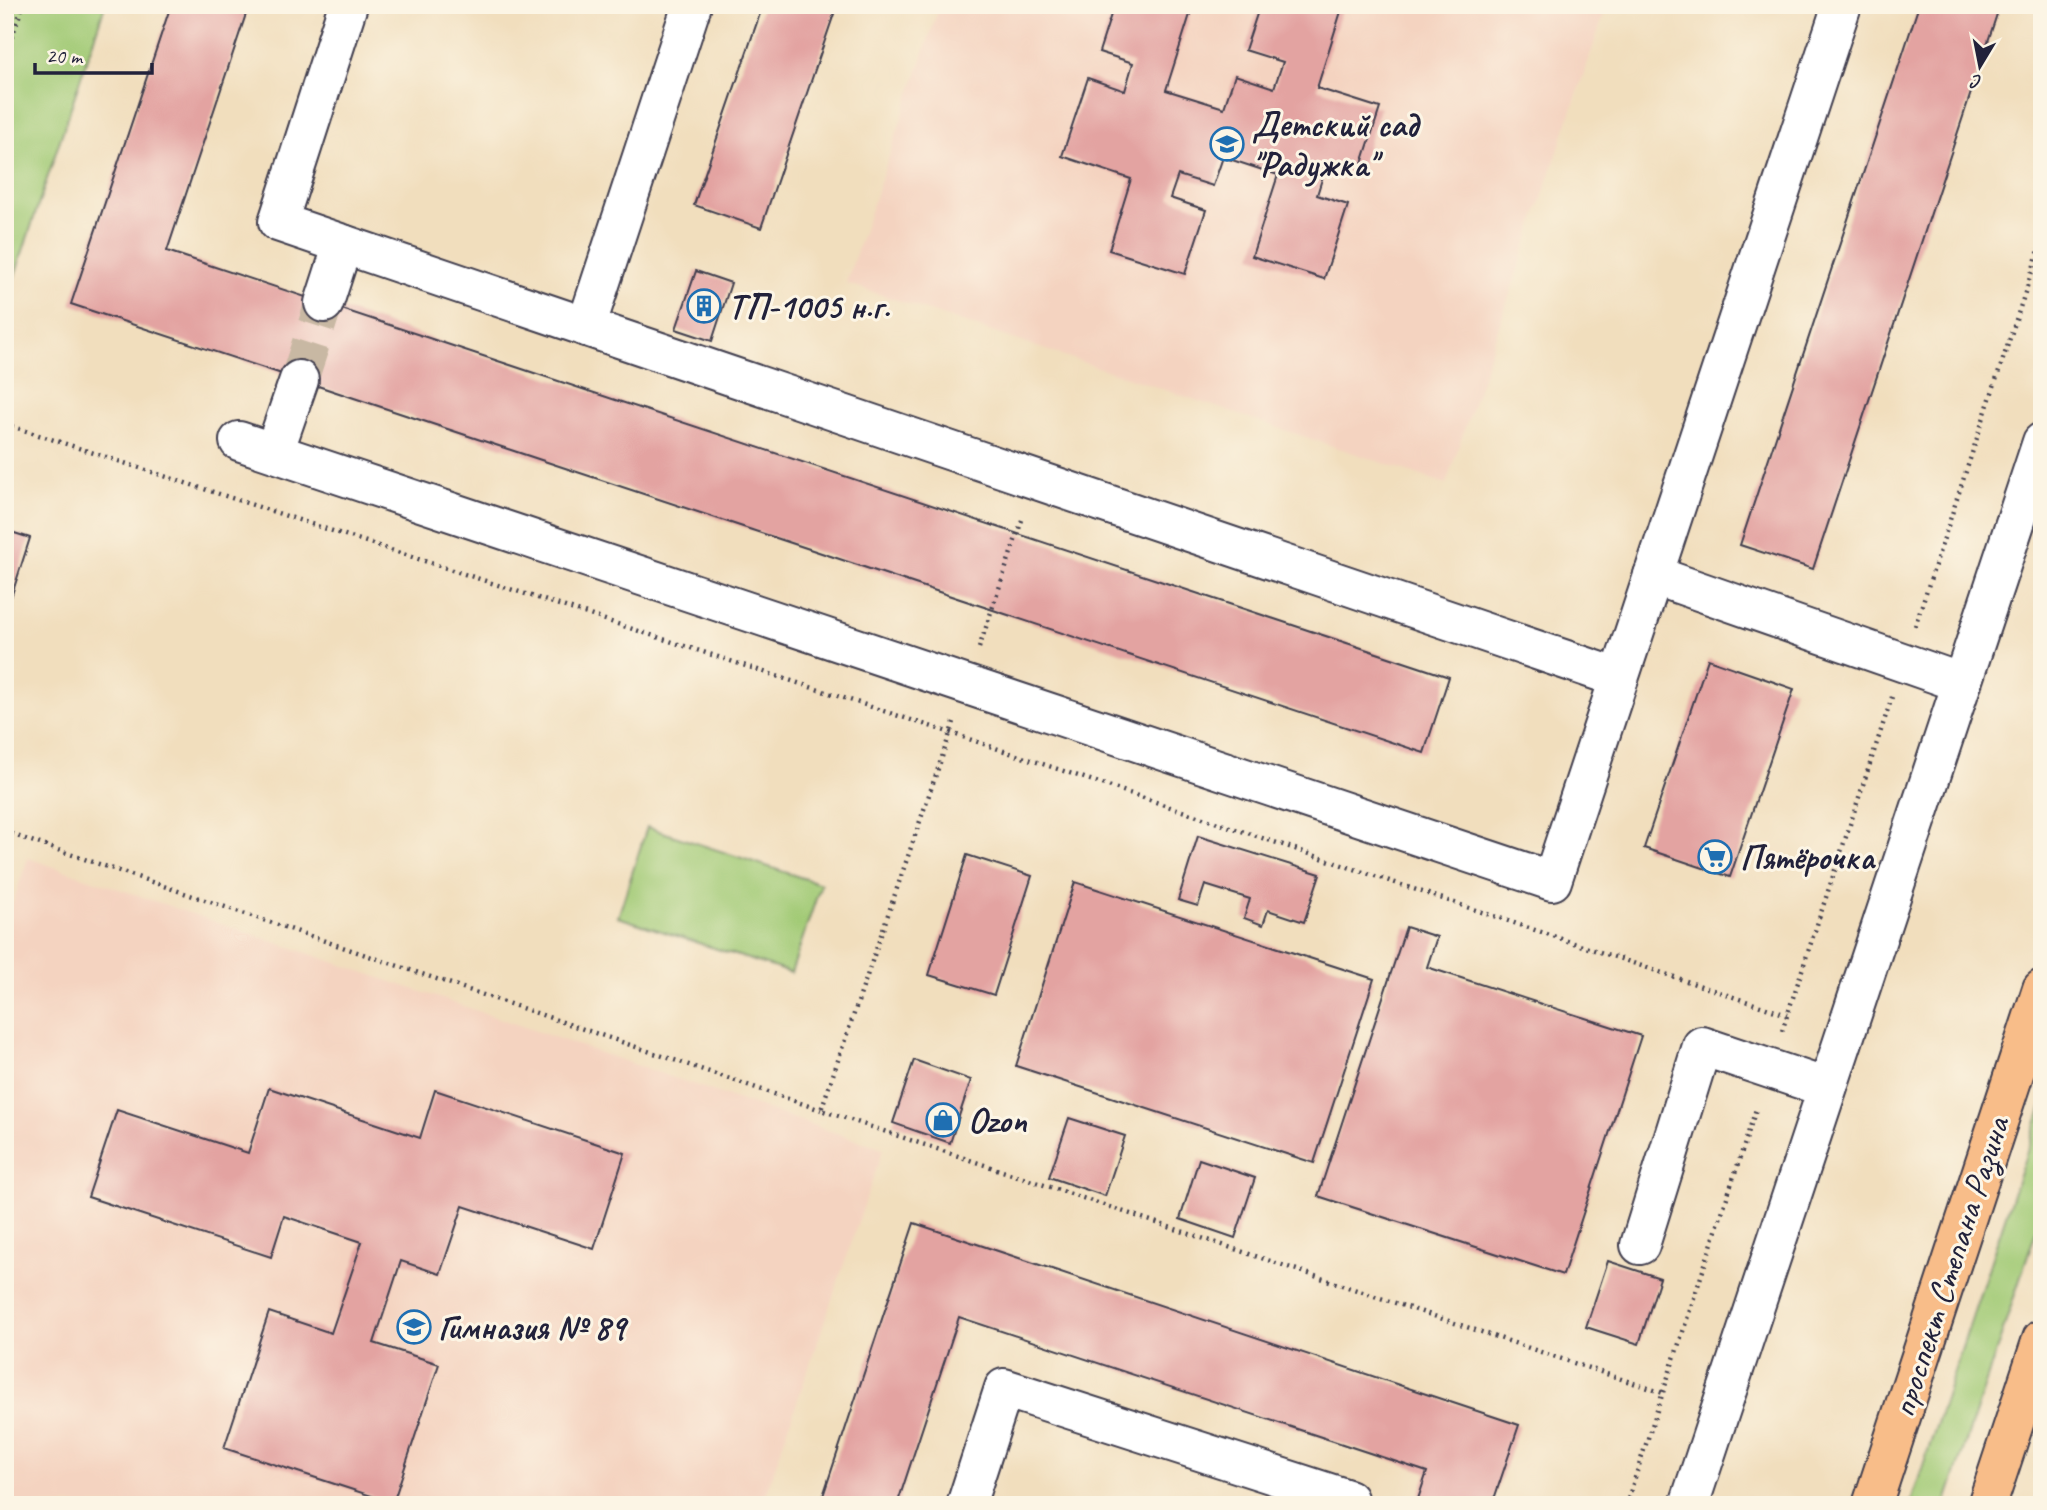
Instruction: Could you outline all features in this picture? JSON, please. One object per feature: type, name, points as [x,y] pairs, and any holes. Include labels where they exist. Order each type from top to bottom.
[{"type":"main road","name":"проспект Степана Разина","points":[[1872,1505],[2042,989]]},
{"type":"main road","points":[[1987,1505],[2042,1339]]},
{"type":"street","points":[[348,5],[278,222],[1619,678]]},
{"type":"street","points":[[586,327],[692,5]]},
{"type":"street","points":[[239,441],[1552,881],[1842,5]]},
{"type":"street","points":[[324,303],[343,244]]},
{"type":"street","points":[[274,453],[299,380]]},
{"type":"street","points":[[1689,1505],[2042,442]]},
{"type":"street","points":[[1653,575],[1962,683]]},
{"type":"street","points":[[1640,1245],[1702,1046],[1827,1088]]},
{"type":"street","points":[[966,1505],[1004,1388],[1348,1499],[1347,1505]]},
{"type":"path","points":[[5,57],[23,5]]},
{"type":"path","points":[[1626,1505],[2042,241]]},
{"type":"path","points":[[5,424],[951,733],[1787,1015]]},
{"type":"path","points":[[976,657],[1036,480]]},
{"type":"path","points":[[821,1110],[955,720]]},
{"type":"path","points":[[5,832],[1663,1393]]},
{"type":"shaded area","name":"Детский сад \"Радужка\"","points":[[940,5],[1607,5],[1446,484],[846,283]]},
{"type":"shaded area","name":"Гимназия № 89","points":[[28,858],[883,1149],[762,1505],[5,1505],[5,925]]},
{"type":"green space","points":[[5,5],[105,5],[5,305]]},
{"type":"green space","points":[[647,827],[821,884],[791,973],[618,917]]},
{"type":"green space","points":[[2042,1106],[2042,1213],[1945,1505],[1910,1505]]},
{"type":"building","points":[[171,5],[249,5],[167,251],[1449,677],[1424,753],[71,304]]},
{"type":"building","points":[[763,5],[837,5],[761,228],[694,205]]},
{"type":"building","points":[[1114,5],[1193,5],[1166,90],[1224,108],[1235,75],[1274,88],[1283,62],[1245,50],[1260,5],[1343,5],[1317,88],[1380,108],[1358,176],[1326,166],[1317,195],[1348,205],[1324,279],[1252,256],[1278,175],[1223,157],[1213,186],[1178,175],[1170,198],[1206,210],[1185,274],[1109,250],[1131,179],[1062,156],[1088,78],[1125,91],[1133,63],[1099,52]]},
{"type":"building","points":[[1919,5],[2000,5],[1813,569],[1740,545]]},
{"type":"building","name":"ТП-1005 н.г.","points":[[696,271],[731,283],[712,341],[676,329]]},
{"type":"building","points":[[5,530],[30,538],[6,613],[5,613]]},
{"type":"building","points":[[1708,659],[1794,689],[1730,877],[1644,848]]},
{"type":"building","points":[[1198,836],[1320,874],[1304,922],[1268,910],[1263,925],[1244,918],[1250,899],[1205,885],[1198,906],[1178,900]]},
{"type":"building","points":[[967,855],[1032,876],[994,995],[929,975]]},
{"type":"building","points":[[1075,882],[1374,979],[1314,1163],[1016,1066]]},
{"type":"building","points":[[1406,927],[1437,937],[1427,967],[1641,1036],[1563,1275],[1318,1196]]},
{"type":"building","points":[[914,1060],[971,1080],[950,1143],[893,1123]]},
{"type":"building","points":[[269,1088],[420,1138],[435,1090],[625,1153],[594,1249],[463,1206],[440,1274],[401,1261],[374,1343],[439,1364],[393,1503],[224,1448],[269,1312],[331,1333],[362,1242],[284,1216],[271,1257],[88,1197],[117,1110],[248,1153]]},
{"type":"building","points":[[1069,1118],[1125,1136],[1105,1196],[1049,1177]]},
{"type":"building","points":[[1199,1159],[1255,1178],[1235,1238],[1180,1219]]},
{"type":"building","points":[[914,1223],[1519,1425],[1492,1505],[1416,1505],[1427,1472],[959,1317],[897,1505],[820,1505]]},
{"type":"building","points":[[1608,1261],[1660,1278],[1639,1344],[1586,1327]]},
{"type":"tunnel","points":[[299,380],[324,303]]},
{"type":"place","name":"Детский сад \"Радужка\"","points":[[1227,144]]},
{"type":"place","name":"ТП-1005 н.г.","points":[[704,306]]},
{"type":"place","name":"Пятёрочка","points":[[1715,857]]},
{"type":"place","name":"Ozon","points":[[943,1120]]},
{"type":"place","name":"Гимназия № 89","points":[[414,1327]]}]
